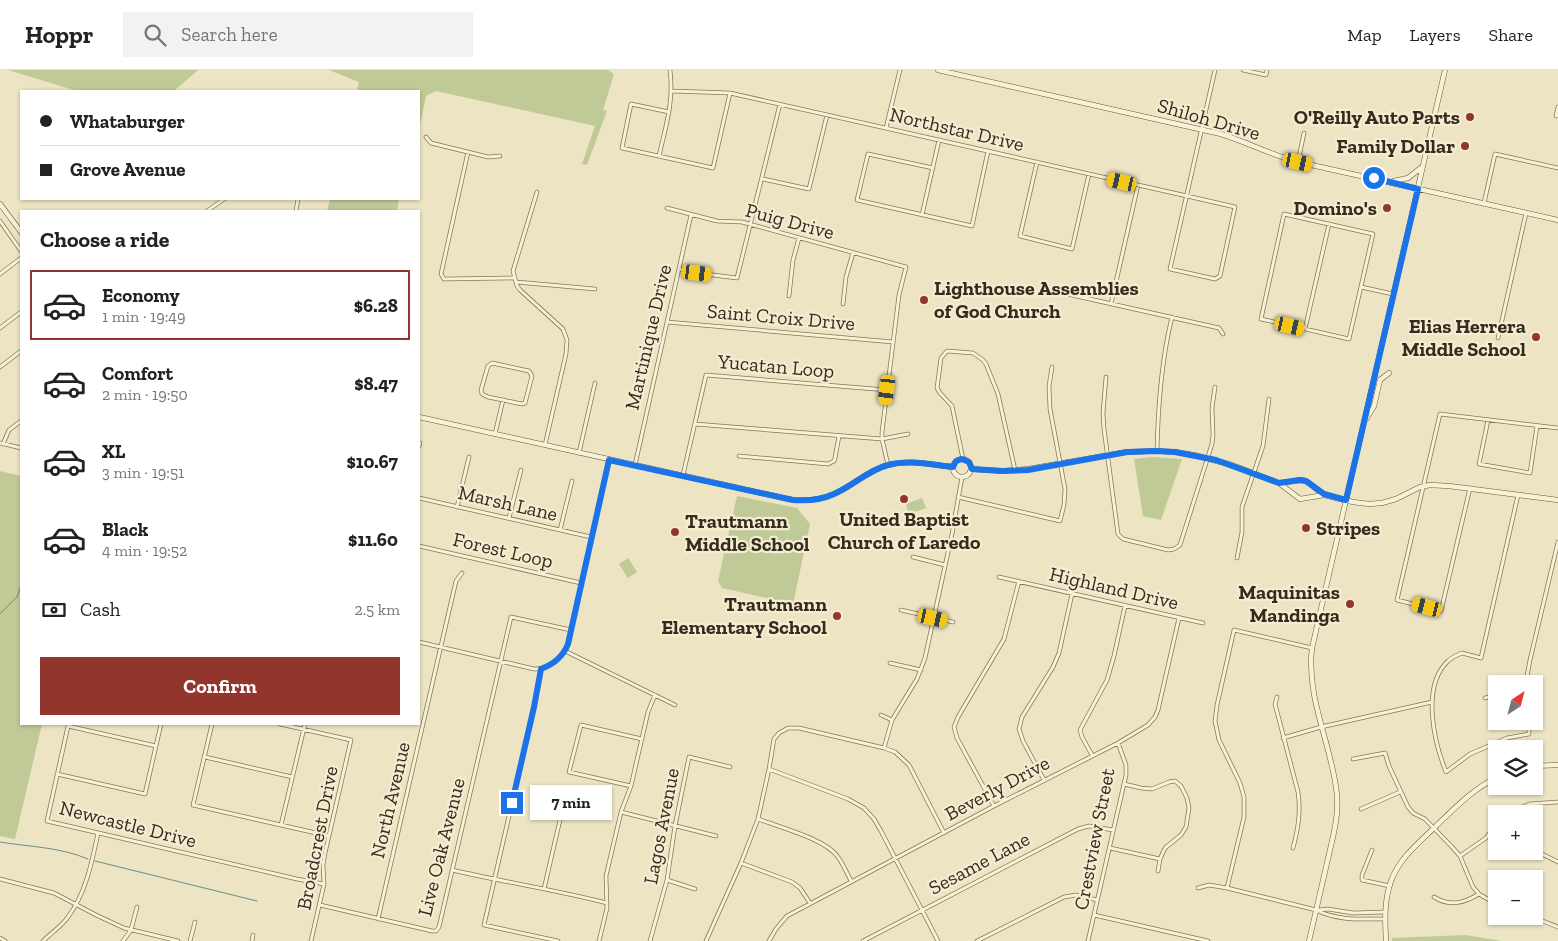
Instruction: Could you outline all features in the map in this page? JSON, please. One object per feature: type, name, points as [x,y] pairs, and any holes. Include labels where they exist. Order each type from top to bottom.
[{"type":"main road","name":"Shiloh Drive","points":[[938,70],[1202,129],[1233,137],[1298,162],[1558,220]]},
{"type":"main road","points":[[1309,941],[1336,821],[1338,804],[1334,777],[1313,692],[1311,677],[1312,648],[1445,70]]},
{"type":"main road","points":[[1391,182],[1408,178],[1423,166]]},
{"type":"main road","points":[[0,204],[20,231]]},
{"type":"main road","points":[[1364,422],[1374,406],[1381,379],[1389,373]]},
{"type":"main road","points":[[420,417],[802,501],[834,494],[871,472],[888,465],[917,463],[953,467]]},
{"type":"main road","points":[[972,469],[1028,470],[1107,454],[1156,451],[1175,452],[1232,465],[1279,483],[1300,499],[1324,494]]},
{"type":"main road","points":[[962,459],[969,462],[972,469],[968,475],[962,477],[956,474],[953,467],[956,461],[962,459]]},
{"type":"main road","points":[[1279,483],[1303,480],[1324,494],[1360,503],[1382,503],[1396,499],[1424,486],[1439,485],[1558,500]]},
{"type":"main road","points":[[1543,766],[1558,765]]},
{"type":"main road","points":[[1386,941],[1385,912],[1390,886],[1397,869],[1406,856],[1467,796],[1488,783]]},
{"type":"street","points":[[659,156],[672,91],[670,70]]},
{"type":"street","points":[[886,128],[900,70]]},
{"type":"street","points":[[1243,70],[1266,75],[1267,70]]},
{"type":"street","points":[[1186,196],[1215,71]]},
{"type":"street","name":"Northstar Drive","points":[[672,91],[730,93],[1235,207],[1220,276],[1215,279],[1170,269],[1186,196]]},
{"type":"street","points":[[669,112],[631,104],[622,148],[713,168],[730,93]]},
{"type":"street","points":[[679,269],[737,278],[780,104]]},
{"type":"street","points":[[1557,116],[1558,107]]},
{"type":"street","points":[[763,179],[810,189],[827,115]]},
{"type":"street","points":[[1298,162],[1304,134]]},
{"type":"street","points":[[426,137],[431,143],[488,157],[500,156]]},
{"type":"street","points":[[922,215],[939,140]]},
{"type":"street","points":[[933,168],[868,154],[857,200],[972,226],[988,151]]},
{"type":"street","points":[[468,152],[441,269],[444,279],[516,280],[595,290]]},
{"type":"street","points":[[1483,204],[1495,154],[1558,168]]},
{"type":"street","points":[[1037,162],[1020,236],[1072,249],[1089,174]]},
{"type":"street","points":[[1111,304],[1138,185]]},
{"type":"street","points":[[537,192],[514,264],[514,271],[520,290],[563,329],[567,340],[566,354],[545,445]]},
{"type":"street","points":[[208,210],[223,200]]},
{"type":"street","name":"Puig Drive","points":[[667,208],[717,221],[736,221],[906,267],[901,283],[893,342]]},
{"type":"street","points":[[1498,338],[1526,213]]},
{"type":"street","points":[[1284,214],[1373,234],[1361,287],[1349,339],[1260,319],[1284,214]]},
{"type":"street","name":"Martinique Drive","points":[[634,465],[691,215]]},
{"type":"street","points":[[0,221],[20,250]]},
{"type":"street","points":[[1305,329],[1329,224]]},
{"type":"street","points":[[788,296],[792,260],[799,238]]},
{"type":"street","points":[[843,304],[846,278],[853,253]]},
{"type":"street","points":[[0,274],[20,259]]},
{"type":"street","points":[[1361,287],[1393,294]]},
{"type":"street","points":[[1054,291],[1218,328],[1223,334]]},
{"type":"street","points":[[0,328],[20,313]]},
{"type":"street","points":[[1156,451],[1161,375],[1165,343],[1172,317]]},
{"type":"street","name":"Saint Croix Drive","points":[[667,322],[893,342]]},
{"type":"street","points":[[888,465],[882,439],[893,342]]},
{"type":"street","points":[[962,459],[952,406],[937,388],[941,358],[947,351],[966,352],[978,356],[986,364],[998,394],[1015,470]]},
{"type":"street","points":[[0,367],[20,352]]},
{"type":"street","points":[[492,363],[529,371],[532,376],[525,403],[503,400],[482,394],[481,390],[489,364],[492,363]]},
{"type":"street","points":[[958,497],[1060,522],[1065,496],[1064,479],[1050,409],[1049,386],[1052,367]]},
{"type":"street","name":"Yucatan Loop","points":[[683,476],[706,375],[887,390]]},
{"type":"street","points":[[1106,377],[1103,413],[1104,429],[1120,536],[1123,539],[1168,550],[1180,545],[1208,458],[1213,435],[1212,408],[1215,387]]},
{"type":"street","points":[[578,453],[595,383]]},
{"type":"street","points":[[1237,558],[1242,532],[1242,507],[1263,446],[1269,399]]},
{"type":"street","points":[[495,434],[503,400]]},
{"type":"street","points":[[1470,488],[1441,611],[1397,600],[1440,414],[1558,428]]},
{"type":"street","points":[[1488,420],[1479,464],[1530,473],[1537,426]]},
{"type":"street","points":[[20,422],[8,430],[1,443],[20,448]]},
{"type":"street","points":[[695,424],[882,439],[908,434]]},
{"type":"street","points":[[739,456],[828,464],[834,461],[839,436]]},
{"type":"street","points":[[457,507],[469,457]]},
{"type":"street","points":[[420,642],[541,669],[557,661],[565,651],[609,460]]},
{"type":"street","points":[[509,518],[521,470]]},
{"type":"street","points":[[884,748],[892,720],[921,670],[946,564],[962,477]]},
{"type":"street","points":[[560,530],[572,481]]},
{"type":"street","points":[[1518,495],[1481,658],[1462,653],[1450,659],[1439,675],[1432,702],[1434,728],[1446,772],[1470,754],[1507,738],[1529,734],[1529,730]]},
{"type":"street","name":"Marsh Lane","points":[[420,498],[591,537]]},
{"type":"street","points":[[1527,675],[1558,542]]},
{"type":"street","name":"Forest Loop","points":[[420,546],[581,583]]},
{"type":"street","points":[[913,557],[946,564]]},
{"type":"street","name":"North Avenue","points":[[378,919],[456,581],[462,573]]},
{"type":"street","name":"Highland Drive","points":[[998,577],[1203,623]]},
{"type":"street","points":[[994,806],[954,727],[1004,639],[1019,581]]},
{"type":"street","points":[[1044,780],[1022,741],[1019,729],[1022,717],[1053,667],[1059,653],[1072,594]]},
{"type":"street","points":[[1092,755],[1080,730],[1109,674],[1125,606]]},
{"type":"street","points":[[901,610],[953,622]]},
{"type":"street","name":"Live Oak Avenue","points":[[378,919],[432,931],[436,931],[439,928],[511,617],[570,630]]},
{"type":"street","name":"Beverly Drive","points":[[770,941],[776,929],[787,916],[994,806],[1118,743],[1148,725],[1155,717],[1178,618]]},
{"type":"street","points":[[1227,888],[1244,817],[1244,797],[1240,783],[1218,740],[1215,721],[1234,630],[1312,648]]},
{"type":"street","points":[[565,651],[675,705]]},
{"type":"street","points":[[890,663],[921,670]]},
{"type":"street","points":[[541,669],[484,925],[558,941]]},
{"type":"street","points":[[599,941],[607,903],[606,876],[621,812],[631,786],[648,712],[655,695]]},
{"type":"street","points":[[1277,697],[1275,704],[1300,802],[1299,825],[1293,848]]},
{"type":"street","points":[[1283,738],[1321,727],[1432,702]]},
{"type":"street","points":[[880,715],[892,720]]},
{"type":"street","points":[[57,774],[145,794],[162,725]]},
{"type":"street","points":[[212,725],[193,805],[329,836]]},
{"type":"street","points":[[285,725],[304,729]]},
{"type":"street","points":[[281,825],[305,725]]},
{"type":"street","points":[[631,786],[570,772],[578,734],[581,725],[642,739]]},
{"type":"street","name":"Newcastle Drive","points":[[156,746],[68,726],[47,821],[324,884]]},
{"type":"street","points":[[706,941],[741,863],[758,819],[770,768],[774,739],[779,733],[788,728],[799,728],[895,752],[909,766],[944,833]]},
{"type":"street","name":"Broadcrest Drive","points":[[304,729],[351,740],[323,865],[324,884],[312,941]]},
{"type":"street","name":"Crestview Street","points":[[1088,941],[1124,784],[1126,765],[1118,743]]},
{"type":"street","points":[[1353,759],[1385,753],[1408,808],[1425,819],[1460,856],[1469,880],[1479,894],[1488,899]]},
{"type":"street","points":[[205,757],[292,777]]},
{"type":"street","name":"Lagos Avenue","points":[[650,941],[667,880],[675,826],[689,757],[730,767]]},
{"type":"street","points":[[770,768],[848,799],[864,808],[874,819],[896,858],[938,941]]},
{"type":"street","points":[[1124,784],[1152,789],[1170,782],[1177,782],[1189,803],[1188,818],[1184,832],[1167,845],[1160,859],[1158,871]]},
{"type":"street","points":[[1362,809],[1400,792]]},
{"type":"street","points":[[1527,805],[1558,802]]},
{"type":"street","points":[[544,889],[563,806]]},
{"type":"street","points":[[621,812],[716,836]]},
{"type":"street","points":[[758,819],[811,839],[830,849],[838,857],[851,881]]},
{"type":"street","name":"Sesame Lane","points":[[863,941],[1078,829],[1089,826],[1113,830]]},
{"type":"street","points":[[43,941],[67,919],[76,904],[90,873],[98,833]]},
{"type":"street","points":[[1460,856],[1488,835]]},
{"type":"street","points":[[1110,848],[1160,859]]},
{"type":"street","points":[[1372,850],[1362,875],[1362,880],[1390,886]]},
{"type":"street","points":[[1543,854],[1558,862]]},
{"type":"street","points":[[741,863],[792,882],[800,888],[810,903]]},
{"type":"street","points":[[452,870],[494,880],[572,894],[607,903]]},
{"type":"street","points":[[0,879],[54,893],[108,921],[131,930],[178,941]]},
{"type":"street","points":[[667,880],[695,888]]},
{"type":"street","points":[[1198,888],[1209,886],[1227,888],[1316,910],[1338,918],[1352,920],[1385,919]]},
{"type":"street","points":[[1434,897],[1441,901],[1455,904],[1471,899],[1479,894]]},
{"type":"street","points":[[977,941],[1064,897],[1076,895],[1097,900]]},
{"type":"street","points":[[320,905],[378,919]]},
{"type":"street","points":[[123,941],[131,930],[137,907]]},
{"type":"street","points":[[1316,910],[1385,912]]},
{"type":"street","points":[[1094,915],[1208,941]]},
{"type":"street","points":[[1543,921],[1558,927]]},
{"type":"street","points":[[190,941],[195,922]]},
{"type":"street","points":[[252,941],[253,935]]},
{"type":"street","points":[[0,938],[6,941]]},
{"type":"green space","points":[[8,70],[198,70],[175,90],[74,90]]},
{"type":"green space","points":[[329,70],[608,70],[614,74],[603,110],[607,111],[587,165],[582,164],[595,126],[436,91],[426,96],[420,125],[420,90],[357,90],[359,82]]},
{"type":"green space","points":[[330,200],[399,200],[397,210],[327,210]]},
{"type":"green space","points":[[1152,457],[1182,459],[1161,520],[1143,516],[1134,459]]},
{"type":"green space","points":[[0,471],[20,476],[20,725],[42,725],[15,839],[0,836]]},
{"type":"green space","points":[[737,496],[797,508],[810,524],[793,604],[722,588],[718,581]]},
{"type":"green space","points":[[922,498],[926,508],[915,512],[917,518],[910,519],[906,504]]},
{"type":"green space","points":[[628,558],[637,572],[628,578],[619,564]]},
{"type":"green space","points":[[1465,935],[1502,941],[1392,941],[1392,938]]},
{"type":"waterway","points":[[0,614],[17,597],[20,589]]},
{"type":"waterway","points":[[0,842],[56,850],[88,859]]},
{"type":"waterway","points":[[95,861],[257,901]]},
{"type":"place","name":"O'Reilly Auto Parts","points":[[1470,117]]},
{"type":"place","name":"Family Dollar","points":[[1465,146]]},
{"type":"place","name":"Domino's","points":[[1387,208]]},
{"type":"place","name":"Lighthouse Assemblies of God Church","points":[[924,300]]},
{"type":"place","name":"Elias Herrera Middle School","points":[[1536,337]]},
{"type":"place","name":"United Baptist Church of Laredo","points":[[904,499]]},
{"type":"place","name":"Stripes","points":[[1306,528]]},
{"type":"place","name":"Trautmann Middle School","points":[[675,532]]},
{"type":"place","name":"Maquinitas Mandinga","points":[[1350,604]]},
{"type":"place","name":"Trautmann Elementary School","points":[[837,616]]},
{"type":"route","points":[[512,803],[541,669],[557,661],[568,644],[609,460],[802,501],[834,494],[871,472],[896,463],[953,467],[956,461],[962,459],[969,462],[972,469],[1028,470],[1107,454],[1156,451],[1175,452],[1216,460],[1279,483],[1303,480],[1324,494],[1346,500],[1418,189],[1374,178]]}]
